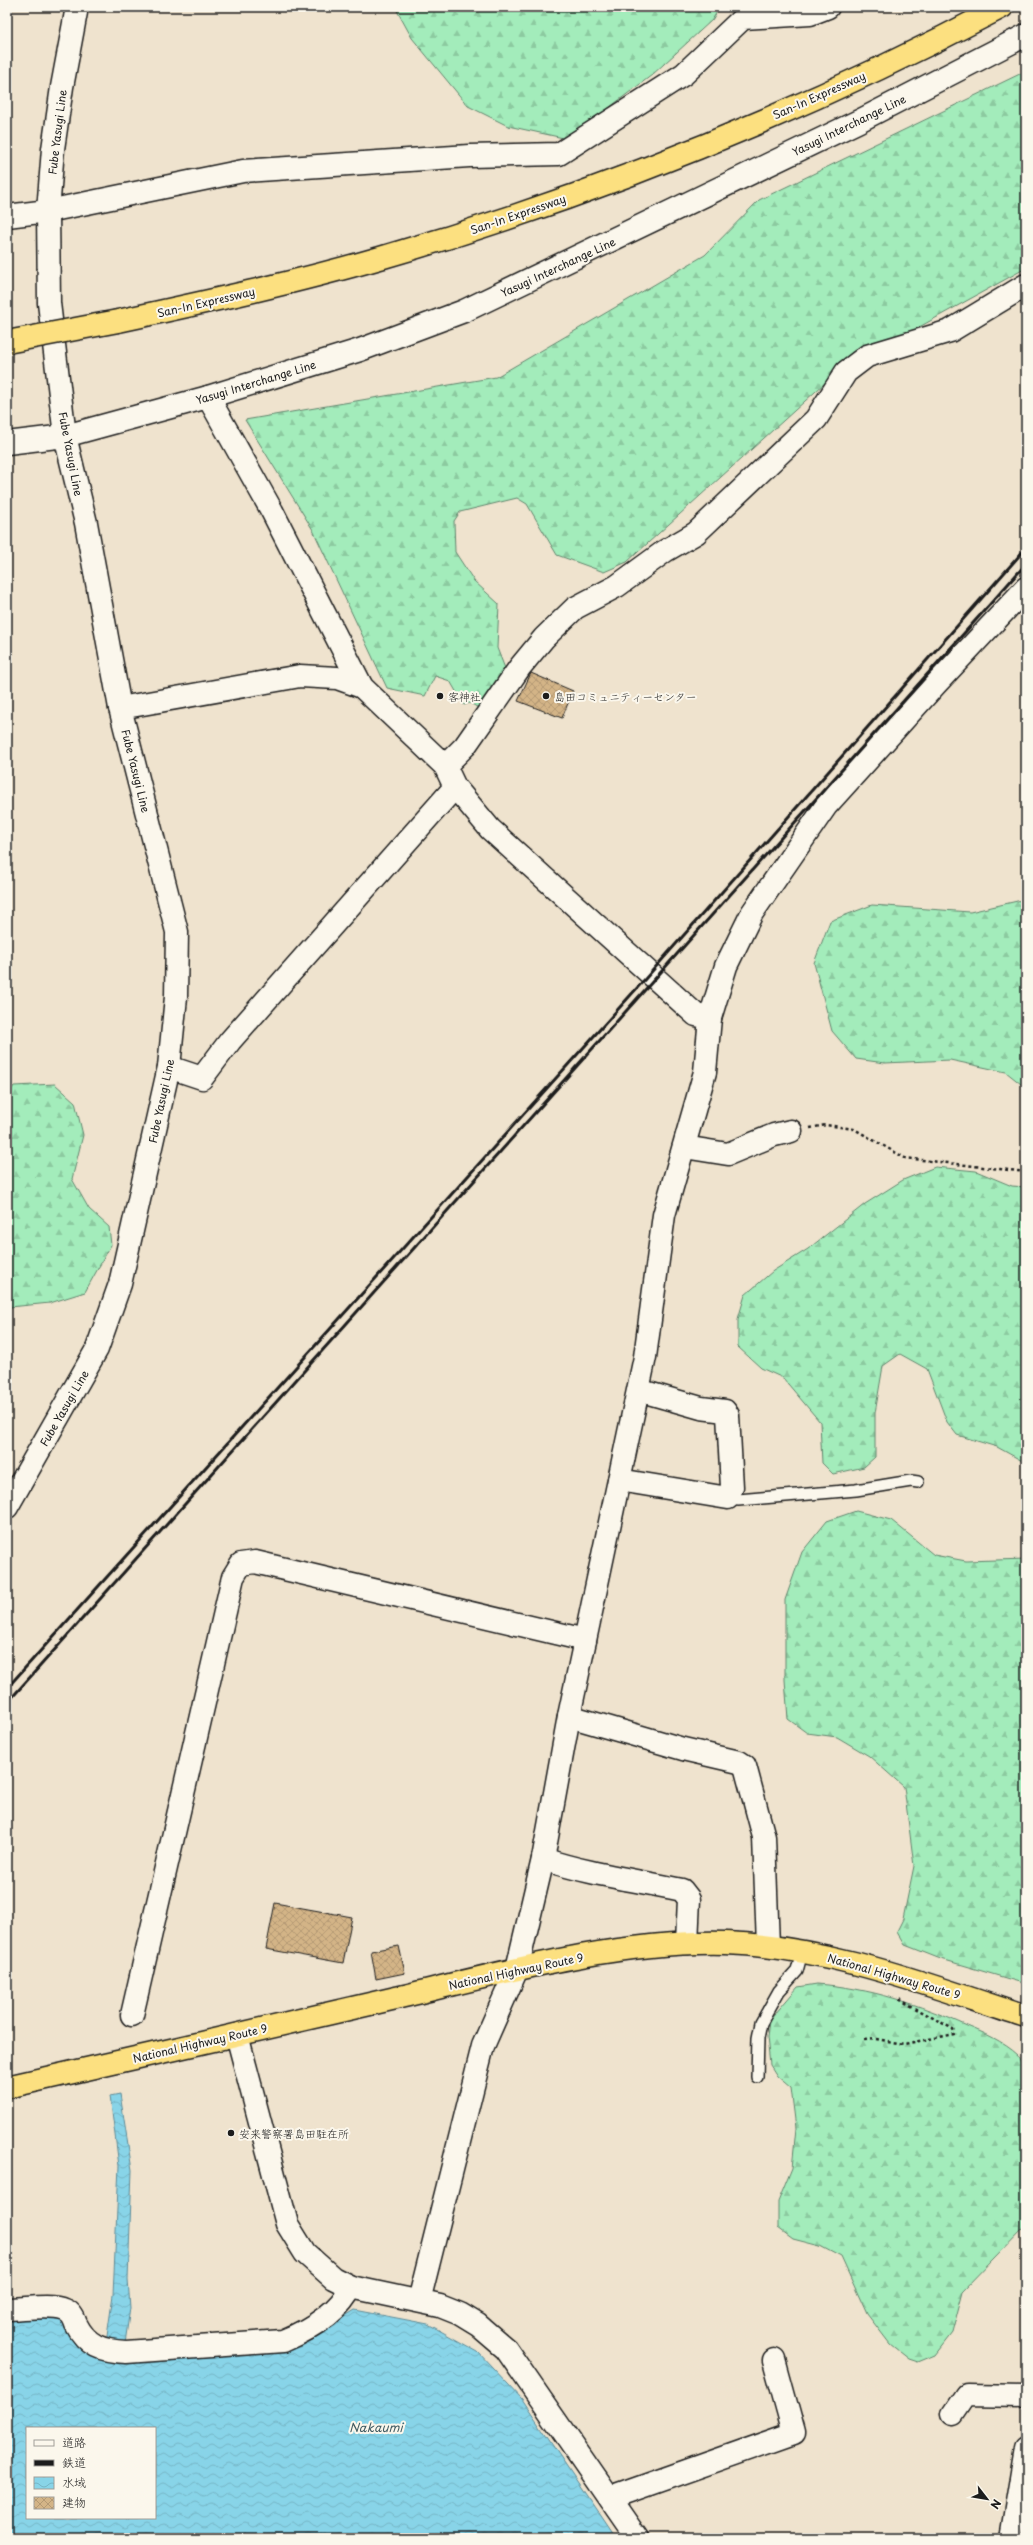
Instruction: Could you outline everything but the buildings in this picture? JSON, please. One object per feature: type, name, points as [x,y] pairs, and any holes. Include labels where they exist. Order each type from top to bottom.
[{"type":"highway","name":"San-In Expressway","points":[[7,342],[118,321],[248,293],[364,262],[510,218],[645,168],[783,112],[927,46],[1002,7]]},
{"type":"highway","name":"National Highway Route 9","points":[[7,2088],[517,1969],[625,1950],[688,1943],[768,1946],[849,1961],[1026,2017]]},
{"type":"street","name":"Fube Yasugi Line","points":[[7,1507],[98,1349],[120,1284],[169,1067],[176,997],[177,932],[120,708],[86,523],[65,436],[49,303],[48,211],[62,87],[77,7]]},
{"type":"street","points":[[7,216],[48,211],[243,171],[469,156],[559,154],[684,74],[743,18],[810,14],[828,7]]},
{"type":"street","name":"Yasugi Interchange Line","points":[[7,443],[65,436],[208,397],[360,350],[464,311],[852,124],[1026,36]]},
{"type":"street","points":[[445,766],[465,746],[520,667],[544,638],[575,608],[617,586],[665,551],[696,534],[816,419],[846,372],[867,356],[950,331],[1026,285]]},
{"type":"street","points":[[208,397],[272,511],[362,687],[445,766],[455,787],[490,829],[622,950],[696,1015],[710,1018]]},
{"type":"street","points":[[419,2301],[483,2046],[517,1969],[543,1859],[569,1716],[645,1357],[664,1215],[705,1072],[710,1018],[726,966],[752,913],[826,806],[936,684],[1026,588]]},
{"type":"street","points":[[120,708],[300,676],[337,678],[362,687]]},
{"type":"street","points":[[169,1067],[202,1078],[230,1041],[455,787]]},
{"type":"street","points":[[684,1147],[728,1154],[774,1135],[791,1131]]},
{"type":"street","points":[[619,1480],[733,1499],[728,1415],[725,1411],[701,1408],[645,1392]]},
{"type":"street","points":[[132,2015],[233,1577],[241,1564],[255,1562],[586,1640]]},
{"type":"street","points":[[569,1716],[683,1749],[739,1762],[745,1766],[764,1837],[768,1946]]},
{"type":"street","points":[[543,1859],[568,1868],[629,1881],[682,1890],[689,1899],[688,1943]]},
{"type":"street","points":[[237,2035],[287,2224],[305,2253],[333,2278],[351,2287],[419,2301],[460,2314],[478,2325],[506,2349],[637,2538]]},
{"type":"street","points":[[7,2309],[58,2308],[66,2310],[72,2315],[82,2335],[93,2345],[101,2350],[126,2352],[283,2341],[302,2332],[339,2305],[351,2287]]},
{"type":"street","points":[[610,2498],[794,2433],[774,2360]]},
{"type":"street","points":[[953,2414],[966,2395],[1026,2396]]},
{"type":"street","points":[[1011,2538],[1026,2448]]},
{"type":"lane","points":[[733,1499],[856,1490],[912,1481],[918,1482]]},
{"type":"lane","points":[[757,2077],[758,2038],[761,2023],[779,1992],[797,1970],[802,1952]]},
{"type":"path","points":[[791,1131],[826,1125],[847,1127],[905,1158],[1026,1172]]},
{"type":"path","points":[[864,2040],[876,2039],[904,2044],[955,2034],[953,2029],[894,1996]]},
{"type":"green space","points":[[395,7],[720,7],[712,20],[652,75],[568,139],[508,126],[468,106],[412,38]]},
{"type":"green space","points":[[1026,71],[1026,268],[836,373],[627,562],[604,572],[557,555],[527,504],[517,498],[460,512],[454,521],[455,552],[474,581],[499,604],[497,648],[506,671],[482,710],[470,703],[464,705],[450,681],[435,676],[425,696],[387,688],[313,530],[245,420],[496,377],[705,255],[759,200]]},
{"type":"green space","points":[[1026,899],[1026,1088],[1006,1072],[950,1060],[885,1063],[856,1059],[832,1031],[814,963],[830,921],[872,905],[970,912]]},
{"type":"green space","points":[[55,1084],[75,1102],[83,1135],[72,1179],[89,1209],[109,1227],[111,1245],[85,1292],[50,1303],[10,1307],[7,1311],[7,1095],[14,1086]]},
{"type":"green space","points":[[935,1167],[976,1171],[1012,1186],[1026,1187],[1026,1463],[997,1447],[957,1435],[947,1422],[927,1369],[900,1354],[883,1366],[875,1413],[875,1457],[864,1467],[833,1474],[822,1463],[820,1422],[783,1378],[761,1368],[738,1347],[738,1319],[745,1295],[773,1271],[808,1249],[865,1204],[903,1180]]},
{"type":"green space","points":[[856,1511],[891,1520],[934,1555],[966,1561],[1026,1559],[1026,1984],[938,1958],[905,1945],[897,1931],[903,1919],[914,1866],[904,1787],[869,1756],[837,1737],[807,1733],[788,1719],[785,1680],[785,1600],[802,1552],[827,1521]]},
{"type":"green space","points":[[817,1984],[875,1993],[912,2004],[949,2018],[993,2038],[1012,2049],[1020,2058],[1026,2074],[1026,2226],[963,2291],[952,2333],[935,2355],[918,2362],[909,2359],[890,2344],[867,2314],[841,2257],[820,2246],[793,2239],[778,2228],[778,2202],[792,2168],[796,2128],[791,2088],[777,2076],[770,2065],[767,2037],[769,2021],[798,1987]]},
{"type":"water","points":[[120,2094],[132,2170],[128,2279],[130,2308],[125,2343],[106,2343],[113,2295],[119,2166],[110,2096]]},
{"type":"water","name":"Nakaumi","points":[[355,2310],[428,2324],[478,2352],[522,2399],[616,2538],[7,2538],[7,2316],[54,2314],[69,2327],[83,2348],[289,2350]]},
{"type":"railway","points":[[7,1688],[638,987],[1026,548]]},
{"type":"railway","points":[[7,1703],[1026,564]]},
{"type":"place","name":"客神社","points":[[440,696]]},
{"type":"place","name":"島田コミュニティーセンター","points":[[546,696]]},
{"type":"place","name":"安来警察署島田駐在所","points":[[231,2133]]}]
